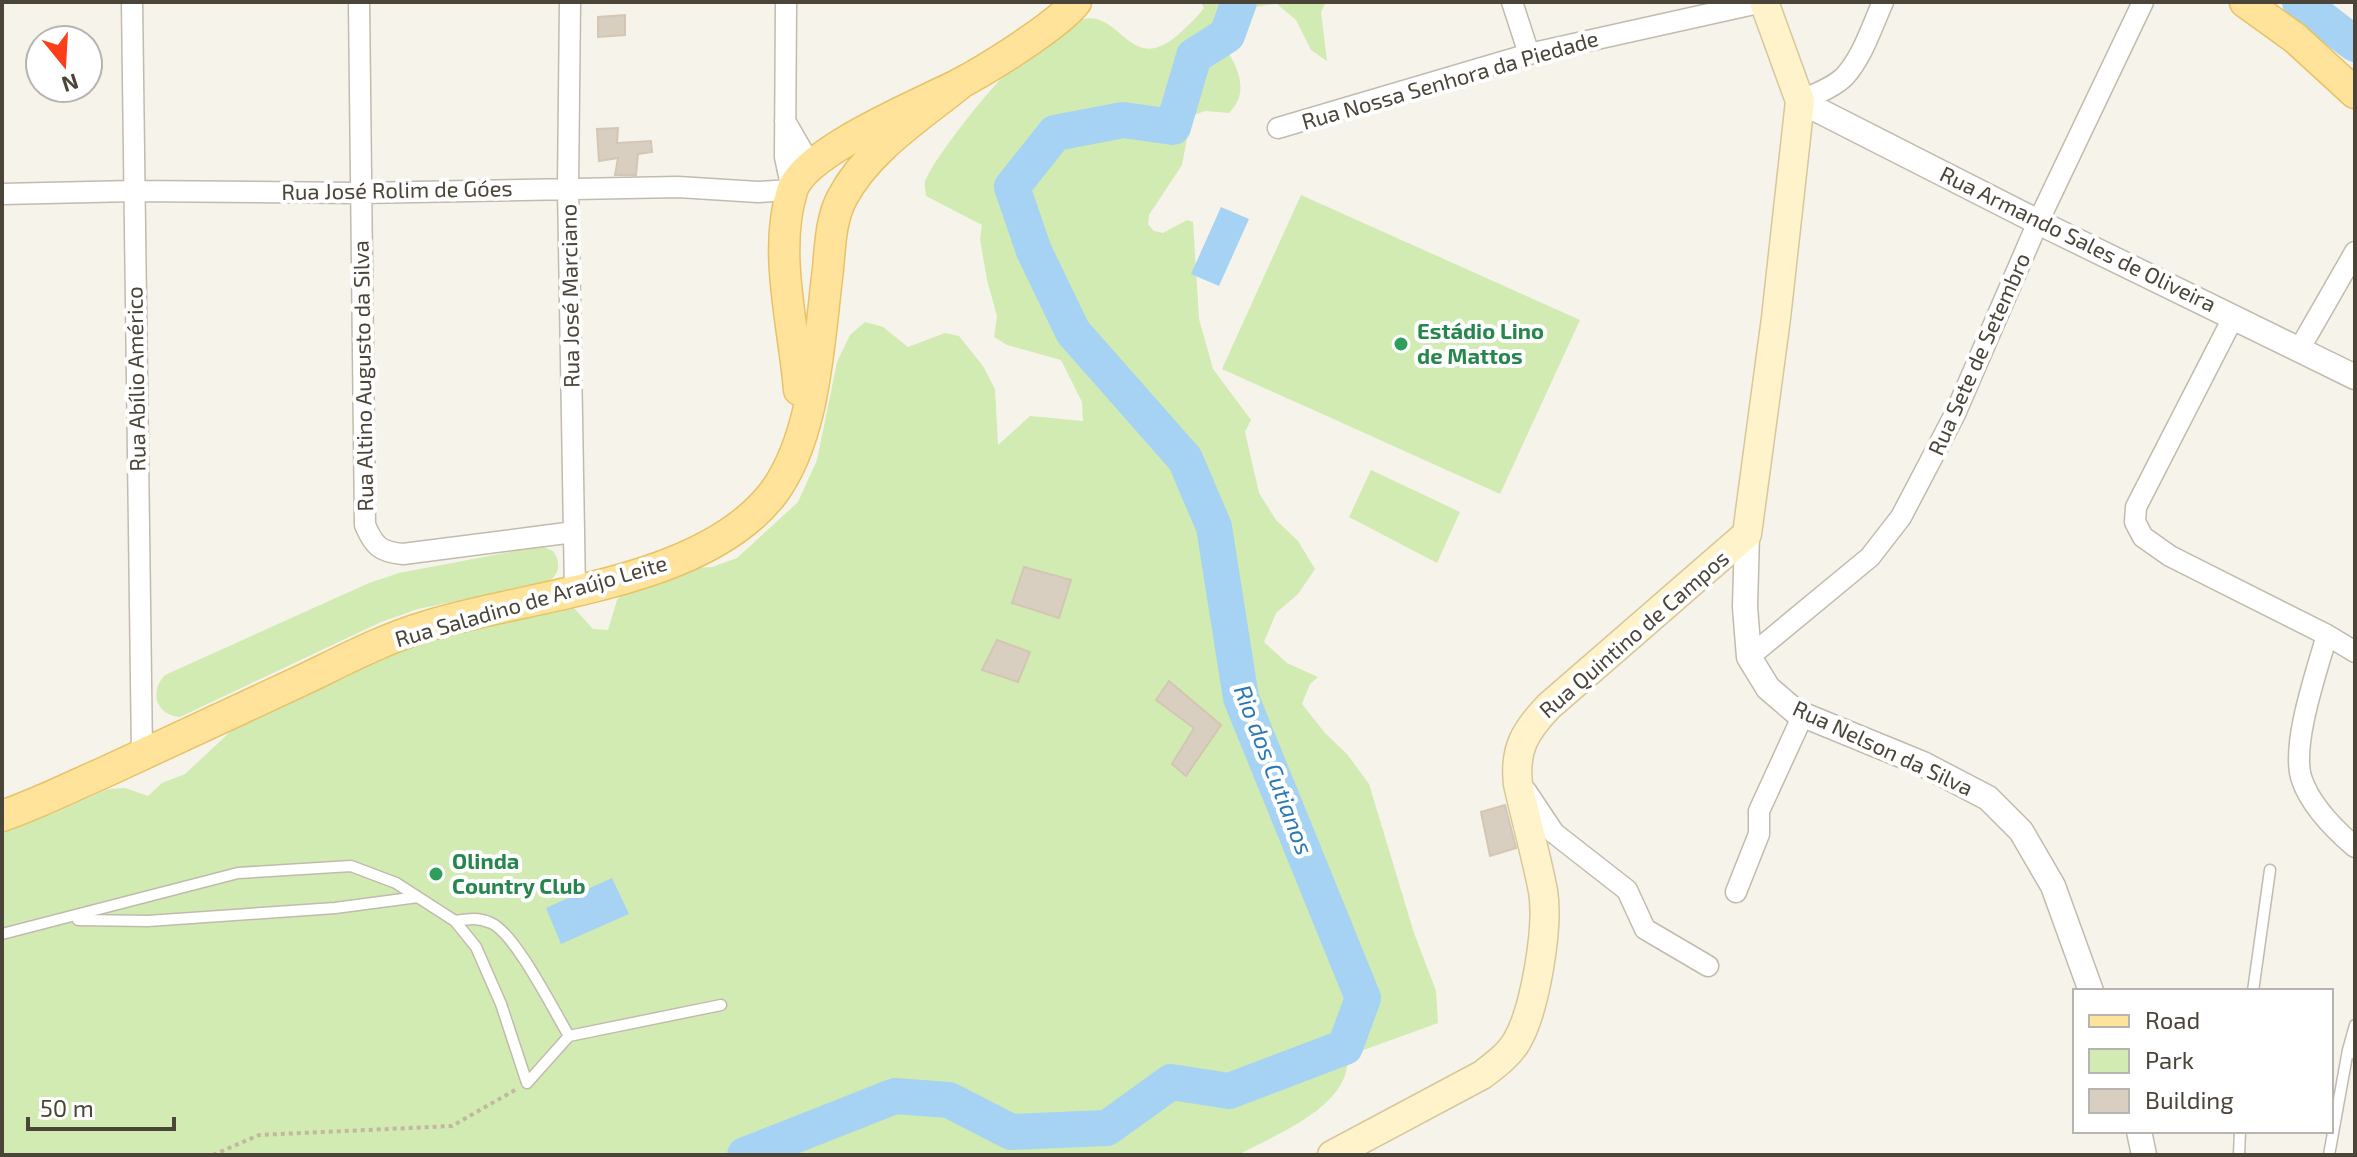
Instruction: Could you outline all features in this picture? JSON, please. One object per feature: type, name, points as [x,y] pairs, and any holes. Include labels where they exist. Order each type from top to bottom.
[{"type":"main road","name":"Rua Saladino de Araújo Leite","points":[[2,816],[423,627],[575,591],[672,562],[711,544],[743,523],[770,497],[794,460],[802,438],[831,244],[842,198],[887,143],[960,84],[1026,42],[1076,2]]},
{"type":"main road","points":[[1764,2],[1800,101]]},
{"type":"main road","points":[[2245,2],[2295,38],[2355,93]]},
{"type":"main road","name":"Rua Saladino de Araújo Leite","points":[[802,438],[796,344],[784,258],[792,190],[797,179],[811,166],[889,117],[960,84]]},
{"type":"main road","name":"Rua Quintino de Campos","points":[[1332,1155],[1482,1075],[1502,1059],[1517,1040],[1532,996],[1545,921],[1543,893],[1516,769],[1518,747],[1525,733],[1549,706],[1747,534],[1776,318],[1800,101]]},
{"type":"main road","points":[[792,190],[814,203],[842,198],[834,173],[811,166]]},
{"type":"street","name":"Rua Abílio Américo","points":[[132,2],[142,755]]},
{"type":"street","name":"Rua Altino Augusto da Silva","points":[[359,2],[365,525],[372,542],[383,552],[403,554],[574,532]]},
{"type":"street","name":"Rua José Marciano","points":[[570,2],[568,187],[575,591]]},
{"type":"street","points":[[786,2],[785,157],[792,190]]},
{"type":"street","points":[[1512,2],[1529,54]]},
{"type":"street","name":"Rua Nossa Senhora da Piedade","points":[[1278,128],[1529,54],[1764,2]]},
{"type":"street","points":[[1800,101],[1829,88],[1845,76],[1861,51],[1883,2]]},
{"type":"street","name":"Rua Sete de Setembro","points":[[1749,657],[1870,557],[1901,517],[1955,414],[2038,222],[2143,2]]},
{"type":"street","name":"Rua Armando Sales de Oliveira","points":[[1800,101],[2355,377]]},
{"type":"street","points":[[785,121],[811,166]]},
{"type":"street","name":"Rua José Rolim de Góes","points":[[2,194],[133,191],[360,193],[568,187],[678,187],[758,192],[792,190]]},
{"type":"street","points":[[2300,348],[2355,252]]},
{"type":"street","points":[[2234,316],[2136,507],[2135,522],[2143,537],[2170,556],[2355,652]]},
{"type":"street","name":"Rua Nelson da Silva","points":[[1747,534],[1745,607],[1749,657],[1768,688],[1796,712],[1923,764],[1988,798],[2021,831],[2053,886],[2090,989]]},
{"type":"street","points":[[2327,635],[2299,751],[2301,779],[2316,807],[2355,847]]},
{"type":"street","points":[[1736,892],[1759,834],[1759,811],[1803,715]]},
{"type":"street","points":[[1516,769],[1528,797],[1554,833],[1627,890],[1645,929],[1708,966]]},
{"type":"street","points":[[2139,1133],[2144,1155]]},
{"type":"lane","points":[[2,934],[238,873],[351,866],[396,883],[455,921],[476,947],[501,1004],[527,1083],[569,1036],[721,1005]]},
{"type":"lane","points":[[2253,989],[2270,870]]},
{"type":"lane","points":[[64,919],[148,921],[335,908],[418,897]]},
{"type":"lane","points":[[455,921],[475,917],[494,924],[509,937],[569,1036]]},
{"type":"lane","points":[[2329,1155],[2355,1025]]},
{"type":"lane","points":[[2239,1155],[2240,1133]]},
{"type":"path","points":[[213,1155],[259,1135],[452,1126],[527,1083]]},
{"type":"green space","points":[[1201,2],[1326,2],[1321,12],[1327,61],[1311,50],[1296,20],[1277,4],[1241,12],[1229,22],[1220,40],[1236,67],[1240,95],[1229,113],[1205,111],[1191,116],[1182,165],[1149,215],[1148,224],[1154,231],[1163,233],[1187,220],[1193,222],[1199,319],[1213,369],[1251,420],[1245,432],[1259,493],[1276,520],[1298,541],[1315,569],[1298,594],[1276,613],[1264,642],[1287,663],[1318,677],[1310,684],[1302,704],[1369,784],[1414,933],[1436,991],[1438,1023],[1347,1056],[1346,1074],[1338,1090],[1325,1104],[1290,1128],[1238,1155],[2,1155],[2,828],[54,813],[108,789],[125,788],[148,796],[162,783],[185,774],[244,719],[306,671],[547,598],[574,608],[593,629],[608,630],[617,600],[630,587],[663,570],[712,567],[737,558],[798,502],[817,460],[837,362],[850,335],[865,322],[883,327],[908,347],[945,333],[959,336],[983,366],[995,389],[998,445],[1030,416],[1083,421],[1082,402],[1061,360],[1007,345],[994,337],[997,316],[980,239],[982,225],[926,196],[925,183],[947,145],[997,83],[1063,28],[1083,19],[1096,19],[1108,24],[1137,46],[1149,49],[1179,34],[1204,8]]},
{"type":"green space","name":"Estádio Lino de Mattos","points":[[1301,195],[1580,320],[1500,494],[1222,369]]},
{"type":"green space","points":[[1371,470],[1460,512],[1437,563],[1349,517]]},
{"type":"green space","points":[[541,546],[553,551],[558,564],[557,572],[548,582],[418,609],[381,622],[180,717],[160,707],[157,688],[165,675],[369,583],[399,573]]},
{"type":"water","points":[[1221,207],[1249,219],[1219,286],[1191,274]]},
{"type":"water","points":[[612,878],[629,914],[561,944],[546,908]]},
{"type":"building","points":[[625,15],[625,35],[598,37],[598,17]]},
{"type":"building","points":[[618,128],[617,143],[651,141],[652,152],[638,154],[636,175],[615,175],[618,158],[599,161],[597,129]]},
{"type":"building","points":[[1024,567],[1071,580],[1059,618],[1012,603]]},
{"type":"building","points":[[997,640],[1030,652],[1018,682],[982,670]]},
{"type":"building","points":[[1169,681],[1221,725],[1186,776],[1172,764],[1194,728],[1156,700]]},
{"type":"building","points":[[1505,805],[1516,848],[1490,856],[1481,812]]},
{"type":"waterway","name":"Rio dos Cutianos","points":[[745,1155],[895,1096],[949,1100],[1011,1132],[1107,1128],[1171,1082],[1229,1091],[1345,1047],[1363,998],[1241,698],[1214,527],[1185,459],[1073,332],[1034,251],[1012,187],[1055,133],[1123,120],[1173,127],[1194,56],[1227,35],[1239,2]]},
{"type":"waterway","points":[[2300,2],[2355,44]]},
{"type":"place","name":"Estádio Lino de Mattos","points":[[1401,344]]},
{"type":"place","name":"Olinda Country Club","points":[[436,874]]}]
